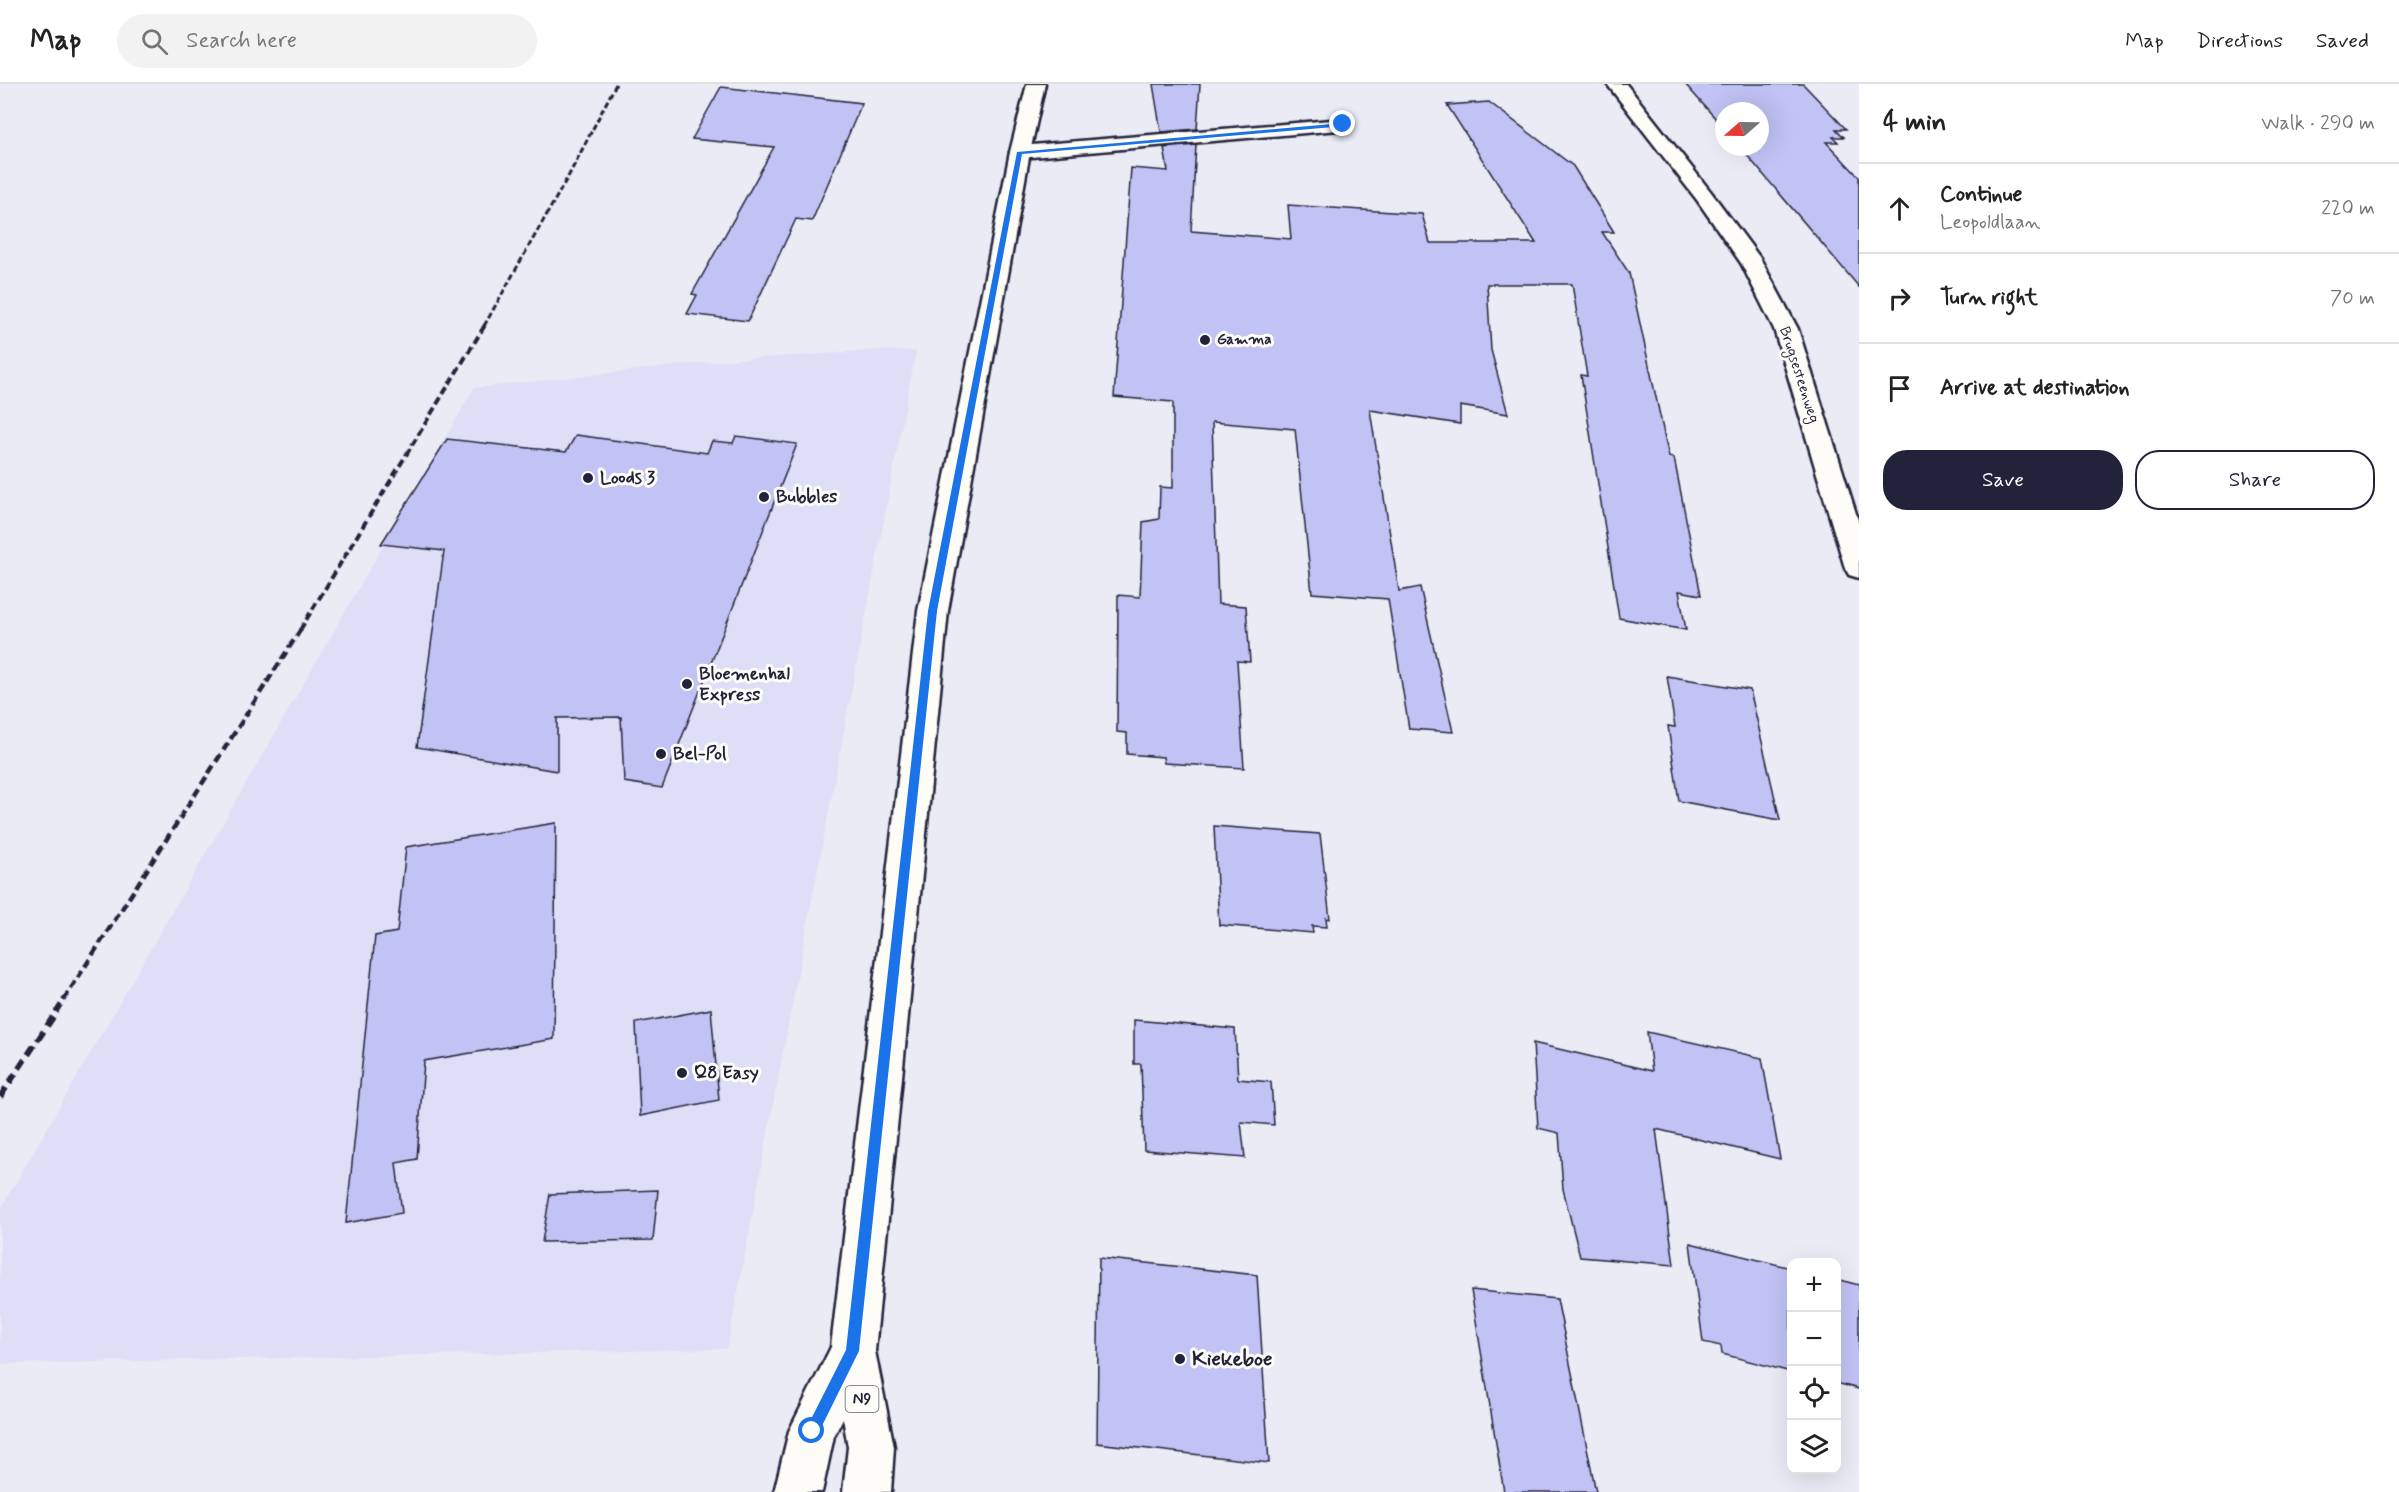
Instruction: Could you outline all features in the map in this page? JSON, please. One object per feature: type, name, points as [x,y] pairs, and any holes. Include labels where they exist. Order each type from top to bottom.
[{"type":"main road","name":"N9","points":[[867,1492],[870,1447],[853,1351],[933,611],[1020,152],[1036,84]]},
{"type":"main road","name":"Brugsesteenweg","points":[[1616,84],[1704,196],[1752,263],[1786,329],[1859,568]]},
{"type":"main road","points":[[1020,152],[1343,124]]},
{"type":"main road","name":"N9","points":[[798,1492],[812,1431],[853,1351]]},
{"type":"shaded area","points":[[880,350],[916,351],[727,1349],[0,1364],[0,1210],[474,388],[727,360]]},
{"type":"building","points":[[1153,84],[1200,84],[1197,129],[1161,132]]},
{"type":"building","points":[[1685,84],[1803,84],[1846,129],[1836,129],[1844,137],[1833,137],[1838,142],[1826,142],[1859,177],[1859,287],[1748,156],[1769,156],[1769,102],[1715,102],[1715,118]]},
{"type":"building","points":[[721,87],[862,103],[812,221],[796,219],[748,321],[687,314],[697,295],[692,294],[774,147],[692,139]]},
{"type":"building","points":[[1489,102],[1573,166],[1614,232],[1602,232],[1629,273],[1669,457],[1674,458],[1701,595],[1679,591],[1686,630],[1619,618],[1581,375],[1587,376],[1572,284],[1487,284],[1491,350],[1508,414],[1460,406],[1460,424],[1370,410],[1399,591],[1420,587],[1453,732],[1409,729],[1388,599],[1312,593],[1295,429],[1212,422],[1218,604],[1246,606],[1250,662],[1237,661],[1244,768],[1164,763],[1163,757],[1127,754],[1127,733],[1117,732],[1118,595],[1140,597],[1143,522],[1159,519],[1160,487],[1173,488],[1173,402],[1114,397],[1131,168],[1168,171],[1164,148],[1196,145],[1191,231],[1291,239],[1288,205],[1422,214],[1430,243],[1536,243],[1447,105]]},
{"type":"building","points":[[576,435],[707,453],[712,441],[733,443],[736,436],[797,444],[662,788],[624,782],[621,717],[557,718],[557,771],[417,747],[444,551],[381,544],[447,439],[566,452]]},
{"type":"building","points":[[1667,676],[1750,690],[1780,820],[1679,801],[1668,726],[1675,727]]},
{"type":"building","points":[[556,823],[554,1039],[424,1061],[417,1159],[396,1163],[402,1213],[346,1223],[375,936],[397,932],[406,847]]},
{"type":"building","points":[[1214,826],[1320,834],[1330,919],[1326,918],[1327,927],[1312,926],[1313,933],[1219,925]]},
{"type":"building","points":[[711,1009],[719,1100],[640,1116],[636,1023]]},
{"type":"building","points":[[1134,1020],[1235,1029],[1238,1079],[1271,1082],[1274,1125],[1241,1122],[1245,1158],[1144,1150],[1141,1064],[1134,1064]]},
{"type":"building","points":[[1647,1032],[1762,1058],[1780,1159],[1656,1129],[1674,1265],[1580,1257],[1563,1189],[1559,1133],[1538,1128],[1533,1043],[1652,1071]]},
{"type":"building","points":[[658,1190],[653,1240],[542,1242],[550,1194]]},
{"type":"building","points":[[1690,1243],[1787,1267],[1787,1371],[1722,1354],[1721,1346],[1703,1342]]},
{"type":"building","name":"Kiekeboe","points":[[1099,1258],[1257,1275],[1269,1463],[1097,1443]]},
{"type":"building","points":[[1841,1280],[1859,1285],[1859,1389],[1841,1384]]},
{"type":"building","points":[[1471,1290],[1557,1299],[1596,1492],[1504,1492]]},
{"type":"railway","points":[[484,326],[569,175],[616,84]]},
{"type":"railway","points":[[300,630],[485,325]]},
{"type":"railway","points":[[56,1012],[301,629]]},
{"type":"railway","points":[[0,1097],[57,1011]]},
{"type":"place","name":"Gamma","points":[[1205,340]]},
{"type":"place","name":"Loods 3","points":[[588,478]]},
{"type":"place","name":"Bubbles","points":[[764,497]]},
{"type":"place","name":"Bloemenhal Express","points":[[687,684]]},
{"type":"place","name":"Bel-Pol","points":[[661,754]]},
{"type":"place","name":"Q8 Easy","points":[[682,1073]]},
{"type":"place","name":"Kiekeboe","points":[[1180,1359]]},
{"type":"route","points":[[812,1431],[853,1351],[933,611],[1020,152],[1343,124]]}]
